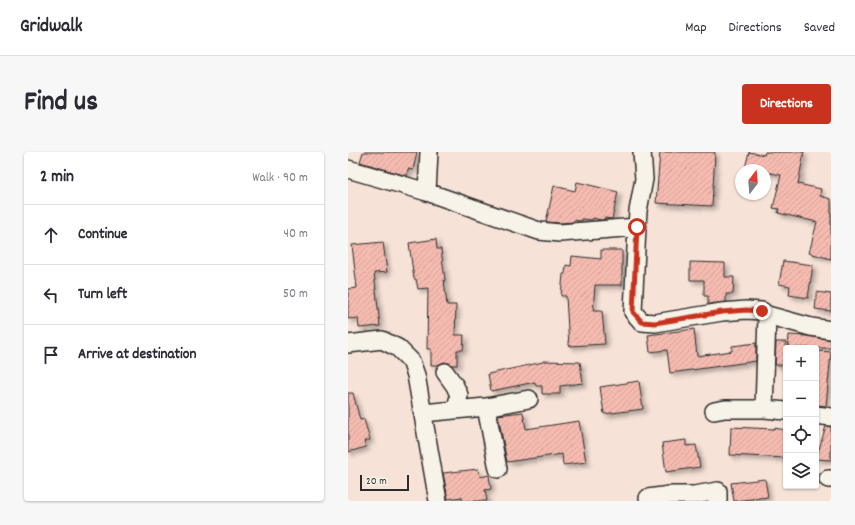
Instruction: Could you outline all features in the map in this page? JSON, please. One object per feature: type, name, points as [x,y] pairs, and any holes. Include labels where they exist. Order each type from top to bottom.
[{"type":"street","points":[[427,192],[429,152]]},
{"type":"street","points":[[642,152],[644,179],[638,211],[633,312],[642,322],[655,323],[722,312],[746,310],[762,311],[767,315],[811,327],[831,330]]},
{"type":"street","points":[[348,169],[427,192],[539,231],[560,233],[637,227]]},
{"type":"street","points":[[764,409],[767,315]]},
{"type":"street","points":[[348,344],[382,340],[398,348],[410,361],[416,375],[438,501]]},
{"type":"street","points":[[445,372],[460,395],[456,410]]},
{"type":"street","points":[[423,412],[486,407],[528,399]]},
{"type":"street","points":[[486,407],[498,469]]},
{"type":"street","points":[[714,410],[764,409],[783,411]]},
{"type":"street","points":[[819,415],[831,417]]},
{"type":"street","points":[[648,498],[670,495],[694,495],[718,491],[718,501]]},
{"type":"building","points":[[363,152],[417,152],[413,170],[408,169],[407,176],[360,162]]},
{"type":"building","points":[[660,152],[715,152],[712,206],[656,203]]},
{"type":"building","points":[[749,152],[764,155],[765,152],[804,152],[798,184],[821,189],[820,196],[831,199],[831,259],[809,253],[817,222],[778,213],[779,209],[773,208],[781,175],[771,173],[771,164],[746,164]]},
{"type":"building","points":[[577,182],[618,192],[612,219],[604,218],[604,220],[601,220],[593,218],[592,220],[574,220],[573,222],[546,222],[554,186],[575,191]]},
{"type":"building","points":[[436,239],[437,249],[441,249],[447,305],[456,305],[455,335],[464,335],[463,350],[457,350],[457,365],[444,362],[438,365],[431,365],[431,349],[427,349],[428,288],[418,289],[416,279],[414,279],[409,243]]},
{"type":"building","points":[[383,242],[387,272],[374,273],[380,326],[359,328],[358,318],[348,319],[348,289],[357,288],[352,245]]},
{"type":"building","points":[[601,250],[622,250],[622,285],[595,285],[593,311],[602,311],[605,344],[569,346],[566,296],[561,296],[563,274],[565,274],[566,265],[571,266],[572,256],[601,259]]},
{"type":"building","points":[[783,261],[813,265],[808,298],[789,295],[790,286],[779,284]]},
{"type":"building","points":[[690,262],[725,263],[725,277],[734,277],[733,294],[726,294],[726,302],[708,304],[708,296],[704,296],[704,280],[690,280]]},
{"type":"building","points":[[817,292],[831,294],[831,311],[815,309]]},
{"type":"building","points":[[694,329],[697,356],[732,351],[732,346],[756,343],[756,361],[670,373],[667,350],[650,352],[648,335]]},
{"type":"building","points":[[789,335],[831,340],[831,348],[819,348],[819,345],[788,345]]},
{"type":"building","points":[[776,342],[786,342],[786,345],[783,345],[783,365],[775,365]]},
{"type":"building","points":[[819,351],[831,352],[826,406],[819,405]]},
{"type":"building","points":[[543,361],[580,362],[583,383],[560,386],[560,394],[542,394],[542,386],[536,386],[535,382],[491,391],[488,374]]},
{"type":"building","points":[[639,381],[643,409],[604,414],[600,387]]},
{"type":"building","points":[[348,393],[353,393],[360,420],[364,419],[370,440],[364,441],[366,447],[348,452]]},
{"type":"building","points":[[523,412],[526,429],[579,421],[586,462],[563,465],[562,454],[507,462],[498,415]]},
{"type":"building","points":[[826,426],[831,427],[831,460],[819,459],[819,449]]},
{"type":"building","points":[[731,427],[783,430],[783,458],[730,455]]},
{"type":"building","points":[[686,440],[686,446],[696,445],[700,467],[666,472],[662,443]]},
{"type":"building","points":[[478,469],[480,477],[489,475],[491,489],[485,490],[487,501],[462,501],[462,497],[448,499],[443,473]]},
{"type":"building","points":[[765,479],[768,497],[734,501],[731,483]]},
{"type":"route","points":[[637,227],[633,312],[642,322],[655,323],[722,312],[746,310],[762,311]]}]
